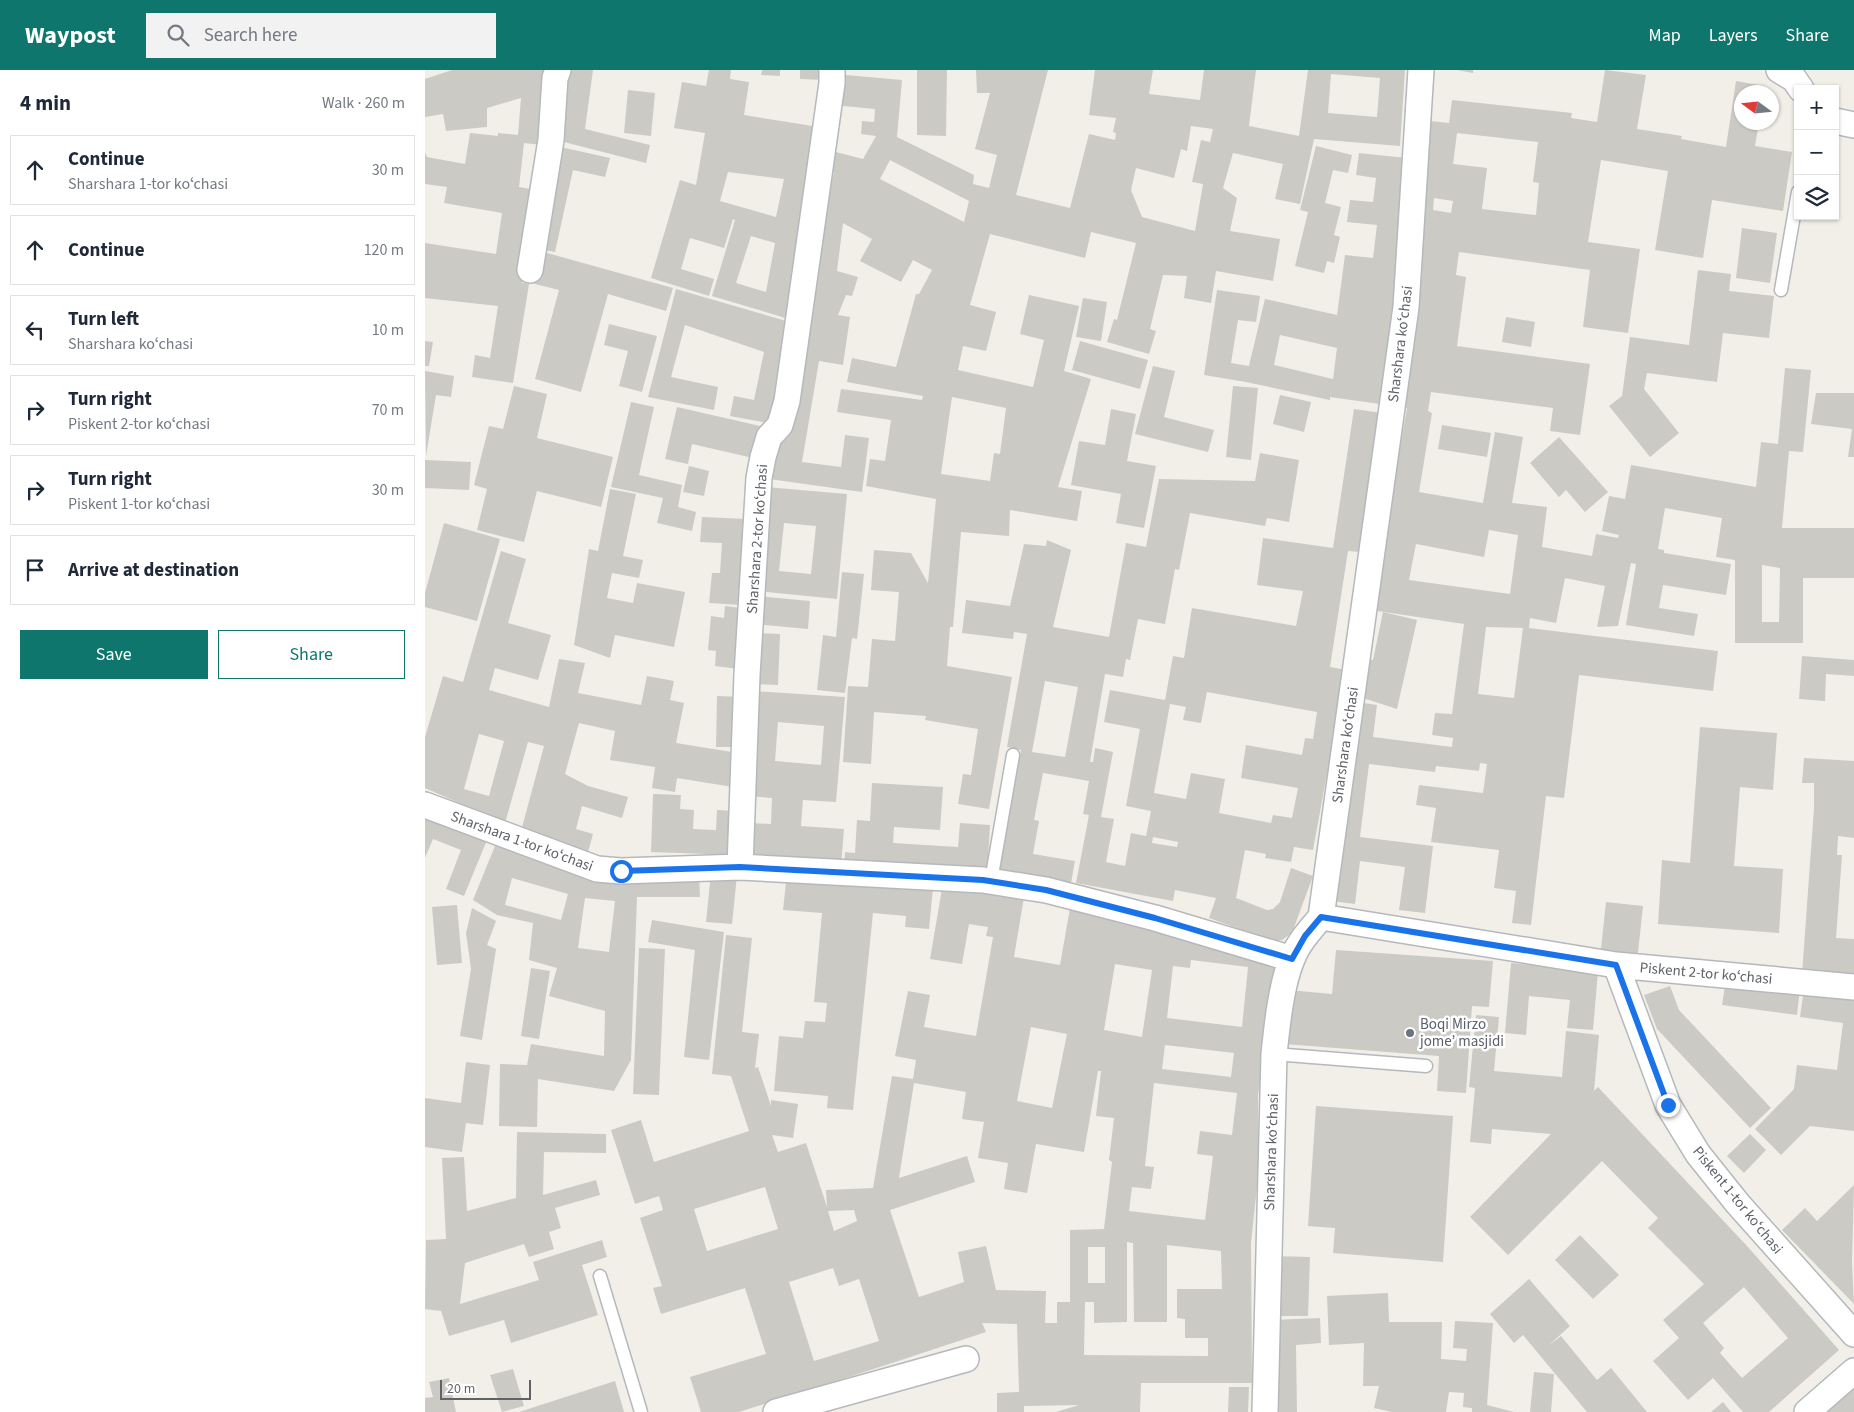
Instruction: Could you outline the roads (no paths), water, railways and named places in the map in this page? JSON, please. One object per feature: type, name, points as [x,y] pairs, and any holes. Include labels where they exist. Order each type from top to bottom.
[{"type":"street","points":[[529,270],[551,140],[555,78],[558,70]]},
{"type":"street","name":"Sharshara 2-tor koʻchasi","points":[[740,867],[747,675],[759,478],[767,444],[780,424],[787,401],[832,83],[832,70]]},
{"type":"street","name":"Sharshara koʻchasi","points":[[1265,1412],[1274,1054],[1277,1020],[1292,959],[1305,936],[1321,917],[1406,307],[1421,70]]},
{"type":"street","points":[[1779,70],[1794,79],[1798,85]]},
{"type":"street","points":[[1839,122],[1854,126]]},
{"type":"street","name":"Sharshara 1-tor koʻchasi","points":[[425,805],[597,868],[621,871],[740,867],[991,881],[1046,890],[1155,918],[1292,959]]},
{"type":"street","name":"Piskent 2-tor koʻchasi","points":[[1321,917],[1616,965],[1854,987]]},
{"type":"street","name":"Piskent 1-tor koʻchasi","points":[[1616,965],[1668,1105],[1698,1154],[1738,1204],[1854,1334]]},
{"type":"street","points":[[776,1412],[966,1359]]},
{"type":"street","points":[[1807,1412],[1854,1371]]},
{"type":"lane","points":[[1781,290],[1794,215]]},
{"type":"lane","points":[[991,881],[1013,755]]},
{"type":"lane","points":[[1274,1054],[1426,1066]]},
{"type":"lane","points":[[601,1276],[641,1412]]},
{"type":"place","name":"Boqi Mirzo jome’ masjidi","points":[[1410,1033]]}]
